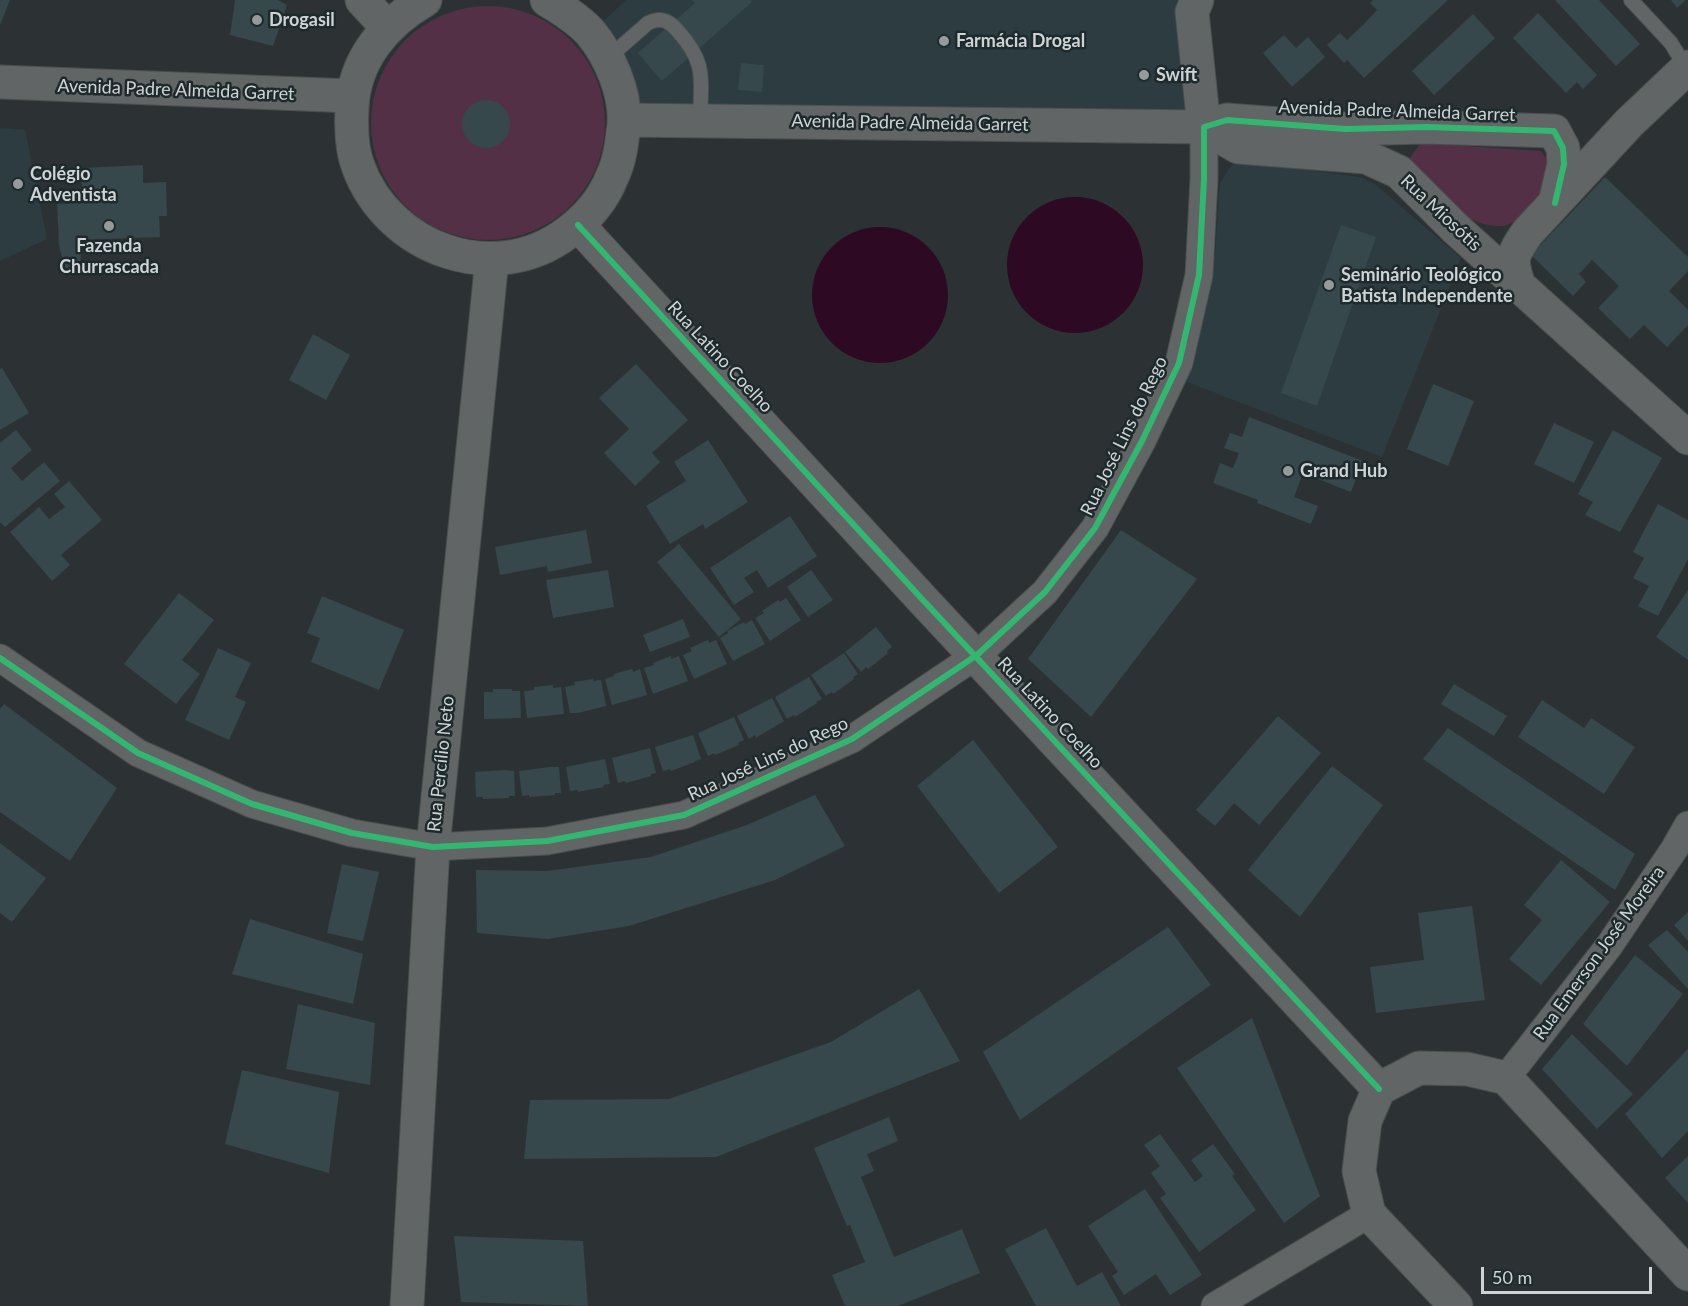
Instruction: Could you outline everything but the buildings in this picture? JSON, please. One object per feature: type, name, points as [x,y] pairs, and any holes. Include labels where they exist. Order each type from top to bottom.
[{"type":"main road","points":[[362,0],[387,27]]},
{"type":"main road","points":[[425,0],[407,10],[387,27],[371,48],[359,71],[352,96],[350,131],[357,165],[373,197],[395,224],[424,243],[457,255],[492,259],[515,256],[538,249],[559,239],[578,225],[598,203],[613,177],[621,149],[624,120],[620,88],[608,58],[590,32],[566,11],[547,0]]},
{"type":"main road","name":"Rua José Lins do Rego","points":[[1193,4],[1204,126]]},
{"type":"main road","points":[[1518,283],[1512,264],[1515,252],[1527,233],[1629,123],[1687,68]]},
{"type":"main road","name":"Avenida Padre Almeida Garret","points":[[0,82],[352,96]]},
{"type":"main road","name":"Avenida Padre Almeida Garret","points":[[624,120],[1204,126],[1227,120],[1345,129],[1426,127],[1554,131],[1563,148],[1564,164],[1555,204]]},
{"type":"main road","name":"Rua Miosótis","points":[[1204,126],[1238,147],[1366,158],[1399,172],[1455,228],[1688,438]]},
{"type":"main road","points":[[1399,172],[1403,151],[1411,138],[1426,127]]},
{"type":"main road","name":"Rua Latino Coelho","points":[[578,225],[1379,1089]]},
{"type":"main road","points":[[1455,228],[1480,234],[1527,233]]},
{"type":"main road","name":"Rua Percílio Neto","points":[[407,1306],[433,847],[492,259]]},
{"type":"main road","points":[[1456,1306],[1369,1214],[1359,1171],[1365,1121],[1379,1089],[1419,1068],[1467,1069],[1506,1078],[1688,1274]]},
{"type":"street","name":"Rua José Lins do Rego","points":[[0,660],[138,753],[252,804],[352,833],[433,847],[547,841],[684,815],[852,739],[977,655],[1045,592],[1095,528],[1142,441],[1179,363],[1199,275],[1204,126]]},
{"type":"street","name":"Rua Emerson José Moreira","points":[[1506,1078],[1609,946],[1688,825]]},
{"type":"street","points":[[1215,1306],[1369,1214]]},
{"type":"lane","points":[[1631,0],[1671,44],[1687,68]]},
{"type":"lane","points":[[608,58],[648,23],[656,19],[665,20],[695,52],[700,64],[700,121]]},
{"type":"shaded area","points":[[626,0],[1179,0],[1192,118],[631,114],[600,24]]},
{"type":"shaded area","points":[[488,6],[533,15],[553,26],[578,49],[596,78],[605,123],[596,168],[585,188],[562,213],[533,231],[488,240],[443,231],[423,220],[398,197],[380,168],[371,123],[380,78],[391,58],[414,33],[443,15]]},
{"type":"shaded area","name":"Colégio Adventista","points":[[0,128],[25,130],[47,239],[0,261]]},
{"type":"shaded area","points":[[1421,143],[1541,151],[1551,166],[1548,181],[1539,201],[1529,212],[1505,226],[1488,225],[1461,214],[1437,194],[1417,171],[1409,159]]},
{"type":"shaded area","name":"Seminário Teológico Batista Independente","points":[[1239,161],[1360,177],[1376,185],[1461,258],[1382,457],[1179,379],[1201,313],[1215,253],[1220,183],[1231,166]]},
{"type":"shaded area","points":[[1075,197],[1101,202],[1113,208],[1123,217],[1132,227],[1138,239],[1143,265],[1138,291],[1132,303],[1123,313],[1113,322],[1101,328],[1075,333],[1049,328],[1037,322],[1027,313],[1018,303],[1012,291],[1007,265],[1012,239],[1018,227],[1027,217],[1037,208],[1049,202]]},
{"type":"shaded area","points":[[880,227],[906,232],[918,238],[928,247],[937,257],[943,269],[948,295],[943,321],[937,333],[928,343],[918,352],[906,358],[880,363],[854,358],[842,352],[832,343],[823,333],[817,321],[812,295],[817,269],[823,257],[832,247],[842,238],[854,232]]},
{"type":"cycle path","points":[[0,658],[138,753],[252,804],[352,833],[433,847],[547,841],[684,815],[852,739],[977,655],[1045,592],[1095,528],[1142,441],[1179,363],[1199,275],[1204,127],[1227,120],[1345,129],[1426,127],[1554,131],[1563,148],[1564,164],[1555,203]]},
{"type":"cycle path","points":[[578,225],[922,599],[1379,1089]]},
{"type":"place","name":"Drogasil","points":[[257,20]]},
{"type":"place","name":"Farmácia Drogal","points":[[944,41]]},
{"type":"place","name":"Swift","points":[[1144,75]]},
{"type":"place","name":"Colégio Adventista","points":[[18,184]]},
{"type":"place","name":"Fazenda Churrascada","points":[[109,226]]},
{"type":"place","name":"Seminário Teológico Batista Independente","points":[[1329,285]]},
{"type":"place","name":"Grand Hub","points":[[1288,471]]}]
